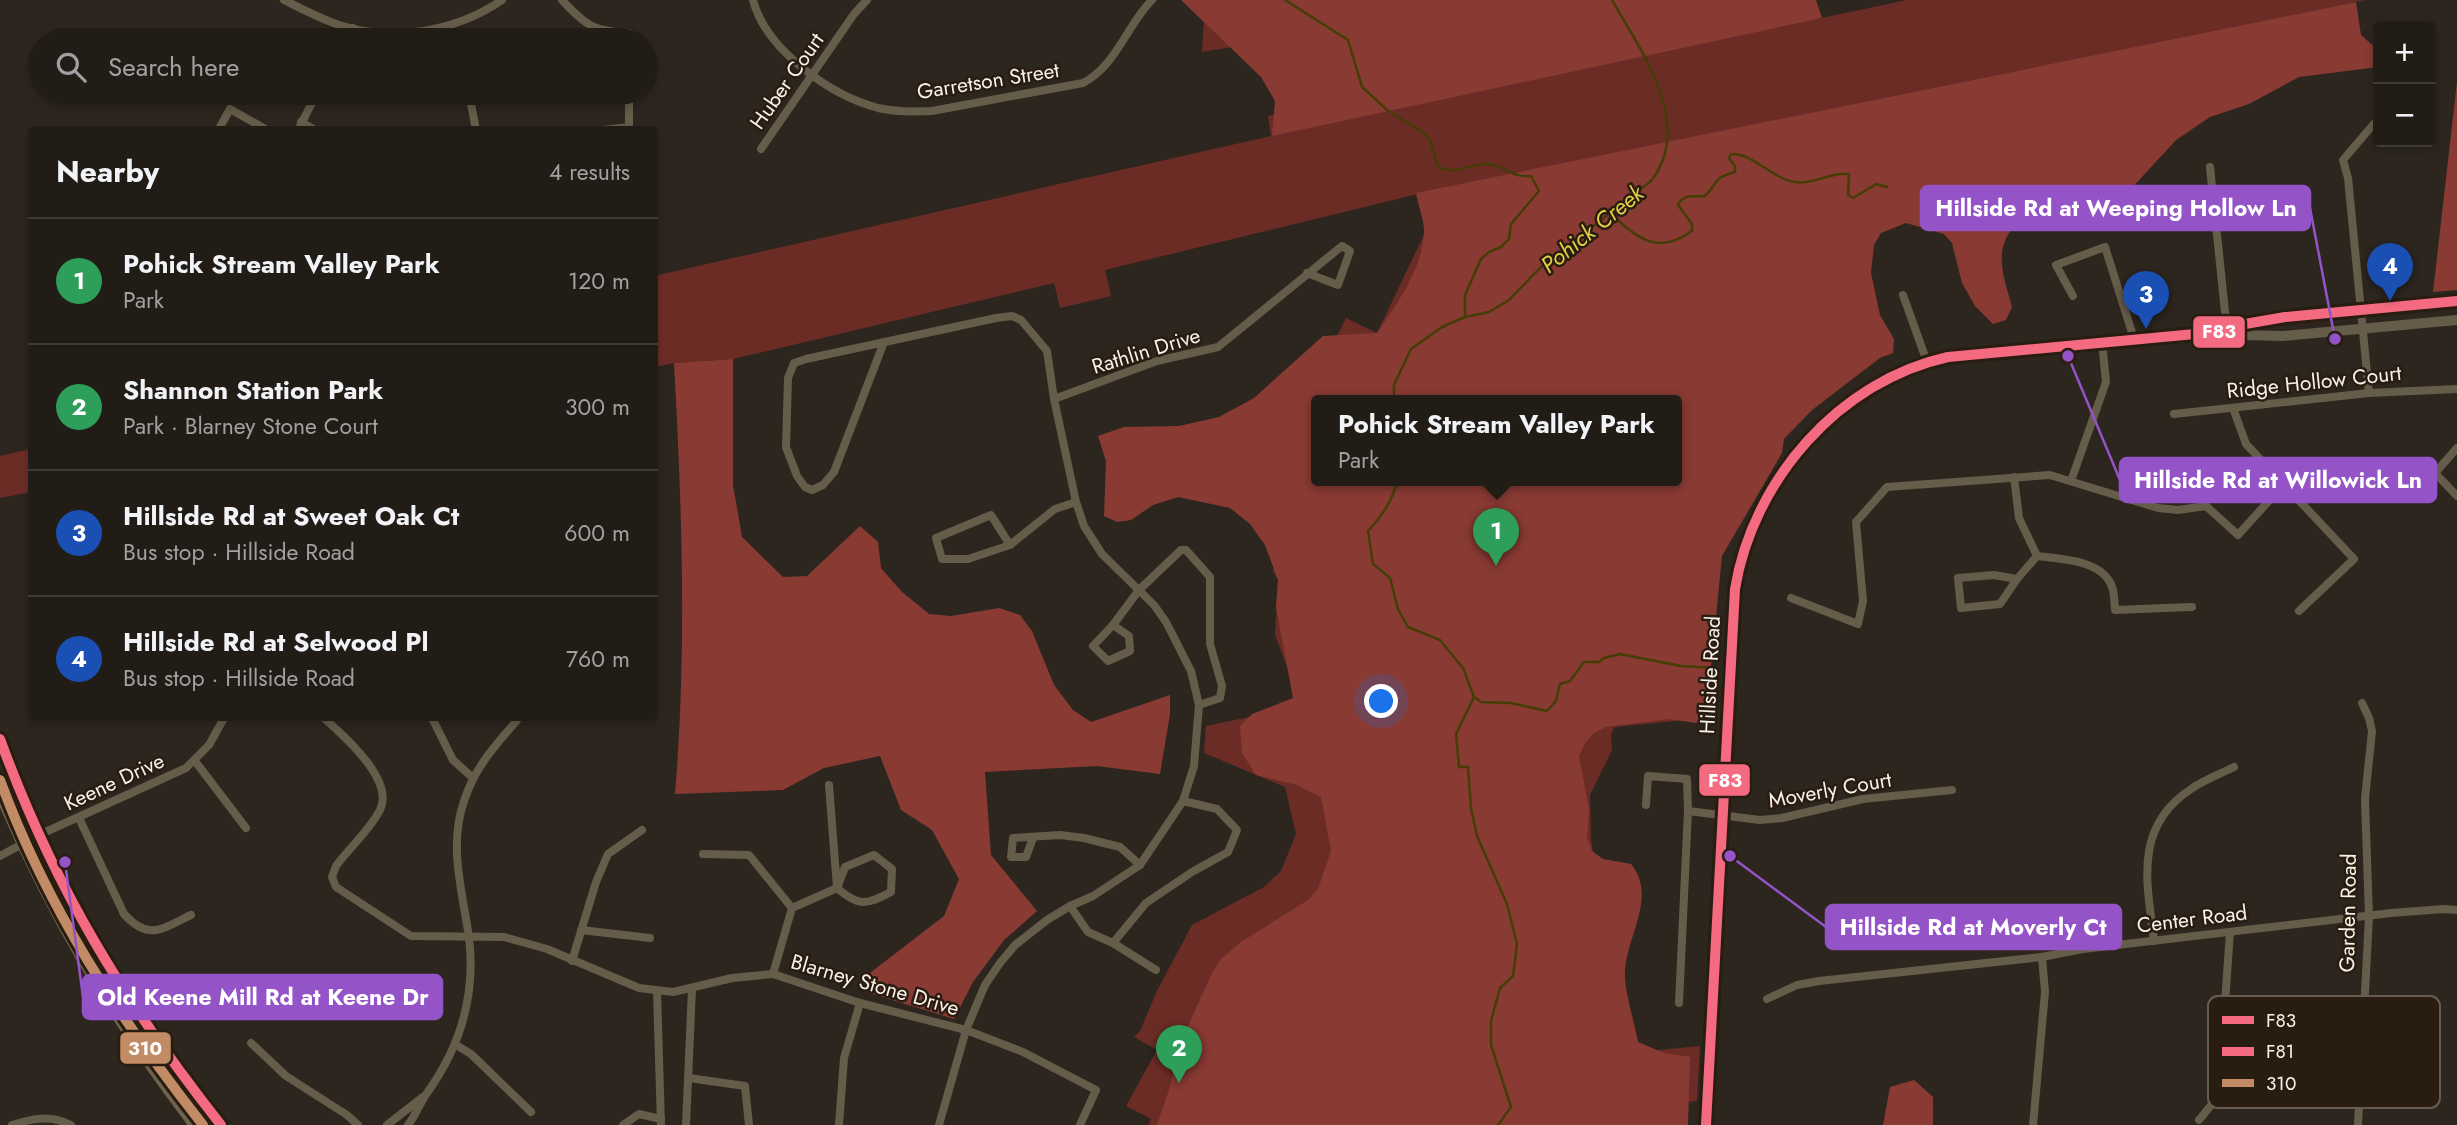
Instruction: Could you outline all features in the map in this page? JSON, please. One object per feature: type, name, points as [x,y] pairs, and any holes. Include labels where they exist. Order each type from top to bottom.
[{"type":"main road","points":[[0,740],[38,835],[74,909],[117,984],[185,1082],[221,1125]]},
{"type":"main road","points":[[0,792],[53,907],[100,991],[134,1044],[195,1125]]},
{"type":"street","points":[[284,0],[314,15],[353,28]]},
{"type":"street","points":[[438,28],[460,22],[502,0]]},
{"type":"street","points":[[562,0],[581,20],[595,28]]},
{"type":"street","name":"Garretson Street","points":[[753,0],[760,22],[776,45],[813,74],[856,100],[887,110],[915,112],[1076,85],[1092,78],[1116,52],[1152,0]]},
{"type":"street","name":"Huber Court","points":[[761,149],[854,13],[867,0]]},
{"type":"street","points":[[300,126],[311,105]]},
{"type":"street","points":[[471,105],[475,126]]},
{"type":"street","points":[[629,105],[629,126]]},
{"type":"street","points":[[221,126],[230,109],[260,126]]},
{"type":"street","points":[[2369,393],[2348,178],[2343,160],[2373,125]]},
{"type":"street","points":[[2210,167],[2227,331]]},
{"type":"street","name":"Rathlin Drive","points":[[1054,399],[1157,361],[1218,347],[1307,272],[1342,246],[1350,251],[1338,285],[1307,272]]},
{"type":"street","points":[[2073,296],[2056,265],[2105,247],[2134,339]]},
{"type":"street","points":[[1903,295],[1927,362]]},
{"type":"street","name":"Hillside Road","points":[[1706,1125],[1733,605],[1740,565],[1751,527],[1761,505],[1804,443],[1821,426],[1862,395],[1927,362],[1985,352],[2227,331],[2245,324],[2285,317],[2362,308],[2457,301]]},
{"type":"street","points":[[884,342],[837,464],[824,485],[812,490],[801,482],[787,455],[789,372],[798,361],[884,342],[1012,316],[1021,320],[1047,351],[1054,399],[1076,502],[1084,526],[1102,554],[1154,605],[1177,639],[1191,671],[1199,705],[1194,766],[1183,801],[1140,865],[1030,932],[1000,963],[985,985],[966,1030],[939,1125]]},
{"type":"street","name":"Hillside Road","points":[[2227,331],[2242,335],[2283,336],[2457,320]]},
{"type":"street","points":[[2071,481],[2106,382],[2102,342]]},
{"type":"street","name":"Ridge Hollow Court","points":[[2174,414],[2369,393],[2457,389]]},
{"type":"street","points":[[2233,408],[2246,444],[2354,559],[2298,611]]},
{"type":"street","points":[[2456,450],[2435,473],[2457,496]]},
{"type":"street","points":[[1791,598],[1858,624],[1863,601],[1856,522],[1887,488],[2050,475],[2158,508],[2178,510],[2206,506],[2238,535],[2284,484]]},
{"type":"street","points":[[2014,478],[2019,519],[2037,556]]},
{"type":"street","points":[[1010,545],[990,515],[936,538],[942,559],[968,559],[1010,545],[1055,509],[1076,502]]},
{"type":"street","points":[[1113,625],[1129,636],[1130,651],[1108,661],[1093,646],[1113,625],[1139,590],[1183,549],[1205,569],[1210,577],[1210,644],[1222,695],[1218,700],[1199,705]]},
{"type":"street","points":[[2017,579],[1994,575],[1958,578],[1961,608],[2000,604],[2037,556]]},
{"type":"street","points":[[2037,556],[2068,560],[2101,570],[2112,587],[2115,610],[2192,607]]},
{"type":"street","name":"Garden Road","points":[[2361,704],[2369,718],[2372,731],[2365,799],[2369,916],[2365,996]]},
{"type":"street","name":"Keene Drive","points":[[0,856],[38,835],[177,773],[195,761],[214,738],[222,721]]},
{"type":"street","name":"Blarney Stone Drive","points":[[327,721],[373,770],[382,788],[381,808],[337,866],[332,877],[336,887],[411,936],[504,937],[547,949],[639,988],[657,992],[692,989],[732,978],[773,974],[860,1003],[966,1030],[1023,1052],[1096,1090],[1080,1125]]},
{"type":"street","points":[[434,721],[453,760],[473,778]]},
{"type":"street","points":[[408,1125],[443,1071],[463,1026],[470,984],[469,938],[456,850],[460,815],[473,778],[494,745],[516,721]]},
{"type":"street","points":[[195,761],[246,828]]},
{"type":"street","points":[[2154,941],[2146,862],[2156,828],[2167,809],[2192,788],[2234,767]]},
{"type":"street","points":[[1646,806],[1648,776],[1687,779],[1688,811],[1679,1003]]},
{"type":"street","points":[[773,974],[792,908],[837,888],[845,867],[874,855],[892,869],[891,892],[872,902],[852,902],[837,888],[829,785]]},
{"type":"street","name":"Moverly Court","points":[[1688,811],[1760,820],[1782,818],[1863,799],[1952,790]]},
{"type":"street","points":[[1113,943],[1146,903],[1228,852],[1237,830],[1217,809],[1183,801]]},
{"type":"street","points":[[79,818],[124,915],[134,926],[146,931],[158,930],[191,915]]},
{"type":"street","points":[[572,961],[596,882],[608,854],[642,830]]},
{"type":"street","points":[[1033,838],[1060,835],[1120,847],[1140,865]]},
{"type":"street","points":[[703,854],[749,855],[792,908]]},
{"type":"street","points":[[1070,906],[1088,932],[1113,943],[1156,970]]},
{"type":"street","name":"Center Road","points":[[1767,999],[1797,985],[1819,981],[2042,957],[2369,916],[2457,910]]},
{"type":"street","points":[[581,930],[650,938]]},
{"type":"street","points":[[2225,996],[2230,932]]},
{"type":"street","points":[[2033,1125],[2045,992],[2042,957]]},
{"type":"street","points":[[686,1125],[692,989]]},
{"type":"street","points":[[623,1125],[639,1114],[661,1122],[657,992]]},
{"type":"street","points":[[839,1125],[844,1058],[860,1003]]},
{"type":"street","points":[[251,1043],[286,1076],[358,1125]]},
{"type":"street","points":[[456,1045],[471,1054],[531,1112]]},
{"type":"street","points":[[689,1078],[745,1086],[749,1125]]},
{"type":"street","points":[[387,1125],[426,1095]]},
{"type":"street","points":[[2199,1120],[2210,1108]]},
{"type":"street","points":[[12,1125],[43,1117],[71,1125]]},
{"type":"shaded area","points":[[1181,0],[1816,0],[1822,18],[1272,136],[1275,101],[1261,77]]},
{"type":"shaded area","points":[[1205,0],[1774,28],[1907,0],[2365,0],[1782,119],[1864,366],[1784,431],[1718,562],[1706,718],[1615,727],[1611,734],[1612,750],[1590,795],[1591,840],[1604,926],[1616,1054],[1700,1046],[1697,1101],[1688,1102],[1687,1125],[1148,1125],[1151,1119],[1126,1106],[1157,1050],[1134,1037],[1140,1031],[1157,991],[1192,925],[1264,887],[1281,871],[1296,834],[1285,787],[1204,753],[1206,726],[1302,706],[1275,635],[1278,580],[1273,571],[1282,535],[1256,503],[1346,318],[1377,333],[1432,218],[1426,192],[1105,270],[1111,296],[1060,308],[1054,283],[733,359],[658,366],[658,275],[1271,136],[1268,116],[1307,107],[1291,37],[1202,52]]},
{"type":"shaded area","points":[[2356,2],[2361,35],[2373,46],[2373,68],[2299,77],[2249,104],[2210,117],[2176,140],[2130,190],[2090,198],[2014,227],[2007,236],[2002,256],[2012,307],[2006,320],[1993,324],[1975,306],[1962,283],[1952,243],[1944,234],[1906,223],[1881,233],[1874,245],[1871,273],[1880,315],[1894,339],[1893,353],[1880,358],[1812,410],[1784,439],[1782,453],[1722,556],[1706,718],[1696,723],[1669,719],[1606,727],[1594,733],[1579,756],[1589,810],[1587,838],[1592,851],[1603,859],[1631,864],[1639,877],[1642,890],[1625,973],[1638,1042],[1664,1053],[1690,1057],[1688,1125],[1157,1125],[1170,1087],[1177,1050],[1213,971],[1221,959],[1241,942],[1308,900],[1318,889],[1331,851],[1321,797],[1297,785],[1256,775],[1242,753],[1240,726],[1252,714],[1293,698],[1276,607],[1278,580],[1265,545],[1250,524],[1230,508],[1178,497],[1153,505],[1131,520],[1117,522],[1104,516],[1106,461],[1098,436],[1124,427],[1179,426],[1219,417],[1254,398],[1323,336],[1377,333],[1414,272],[1423,245],[1424,231],[1416,193]]},
{"type":"shaded area","points":[[2457,82],[2457,290],[2433,292]]},
{"type":"shaded area","points":[[733,359],[733,485],[742,537],[783,577],[807,576],[860,526],[878,542],[881,568],[901,591],[929,614],[951,616],[999,608],[1020,615],[1032,631],[1054,685],[1073,710],[1091,722],[1170,695],[1170,714],[1160,774],[1097,766],[985,772],[991,855],[1037,911],[1004,940],[973,982],[954,1019],[863,991],[866,976],[944,916],[959,879],[932,830],[901,810],[880,756],[824,768],[783,790],[675,794],[681,686],[682,578],[674,363]]},
{"type":"shaded area","points":[[28,450],[28,493],[0,498],[0,456]]},
{"type":"shaded area","points":[[1914,1080],[1933,1097],[1933,1125],[1883,1125],[1890,1087]]},
{"type":"waterway","points":[[1285,0],[1348,40],[1362,87],[1387,110],[1424,133],[1430,140],[1438,167],[1458,170],[1488,164],[1518,175],[1531,176],[1539,191],[1511,224],[1509,239],[1481,259],[1465,295],[1465,317]]},
{"type":"waterway","name":"Pohick Creek","points":[[1394,395],[1394,385],[1411,349],[1442,327],[1465,317],[1489,312],[1509,300],[1541,267],[1651,181],[1663,159],[1668,136],[1666,113],[1649,65],[1612,0]]},
{"type":"waterway","points":[[1611,214],[1648,241],[1669,242],[1680,238],[1692,231],[1692,224],[1678,205],[1680,201],[1686,197],[1705,196],[1718,179],[1735,172],[1735,166],[1729,158],[1731,154],[1746,157],[1790,181],[1805,182],[1849,174],[1848,195],[1853,198],[1876,184],[1887,187]]},
{"type":"waterway","name":"Pohick Creek","points":[[1395,486],[1386,507],[1368,531],[1373,564],[1390,578],[1398,609],[1408,627],[1440,640],[1463,668],[1474,697],[1456,734],[1459,767],[1468,767],[1471,808],[1477,836],[1507,904],[1517,944],[1513,976],[1500,988],[1491,1021],[1491,1045],[1511,1107],[1498,1125]]},
{"type":"waterway","points":[[1474,697],[1481,702],[1511,703],[1547,711],[1556,701],[1560,684],[1570,681],[1584,662],[1599,662],[1620,654],[1681,666],[1715,668]]},
{"type":"transit line","name":"F83","points":[[1706,1125],[1735,589],[1745,549],[1761,510],[1782,474],[1807,441],[1837,412],[1871,388],[1908,369],[1948,357],[2227,331],[2245,324],[2285,317],[2457,301]]},
{"type":"transit line","name":"F81","points":[[0,739],[44,844],[94,941],[153,1034],[221,1125]]},
{"type":"transit line","name":"310","points":[[0,780],[39,872],[88,960],[143,1045],[203,1125]]},
{"type":"place","name":"Hillside Rd at Selwood Pl","points":[[2390,301]]},
{"type":"place","name":"Hillside Rd at Sweet Oak Ct","points":[[2146,329]]},
{"type":"place","name":"Hillside Rd at Weeping Hollow Ln","points":[[2335,339]]},
{"type":"place","name":"Hillside Rd at Willowick Ln","points":[[2068,356]]},
{"type":"place","name":"Pohick Stream Valley Park","points":[[1496,566]]},
{"type":"place","name":"Hillside Rd at Moverly Ct","points":[[1730,856]]},
{"type":"place","name":"Old Keene Mill Rd at Keene Dr","points":[[65,862]]},
{"type":"place","name":"Shannon Station Park","points":[[1179,1083]]}]
